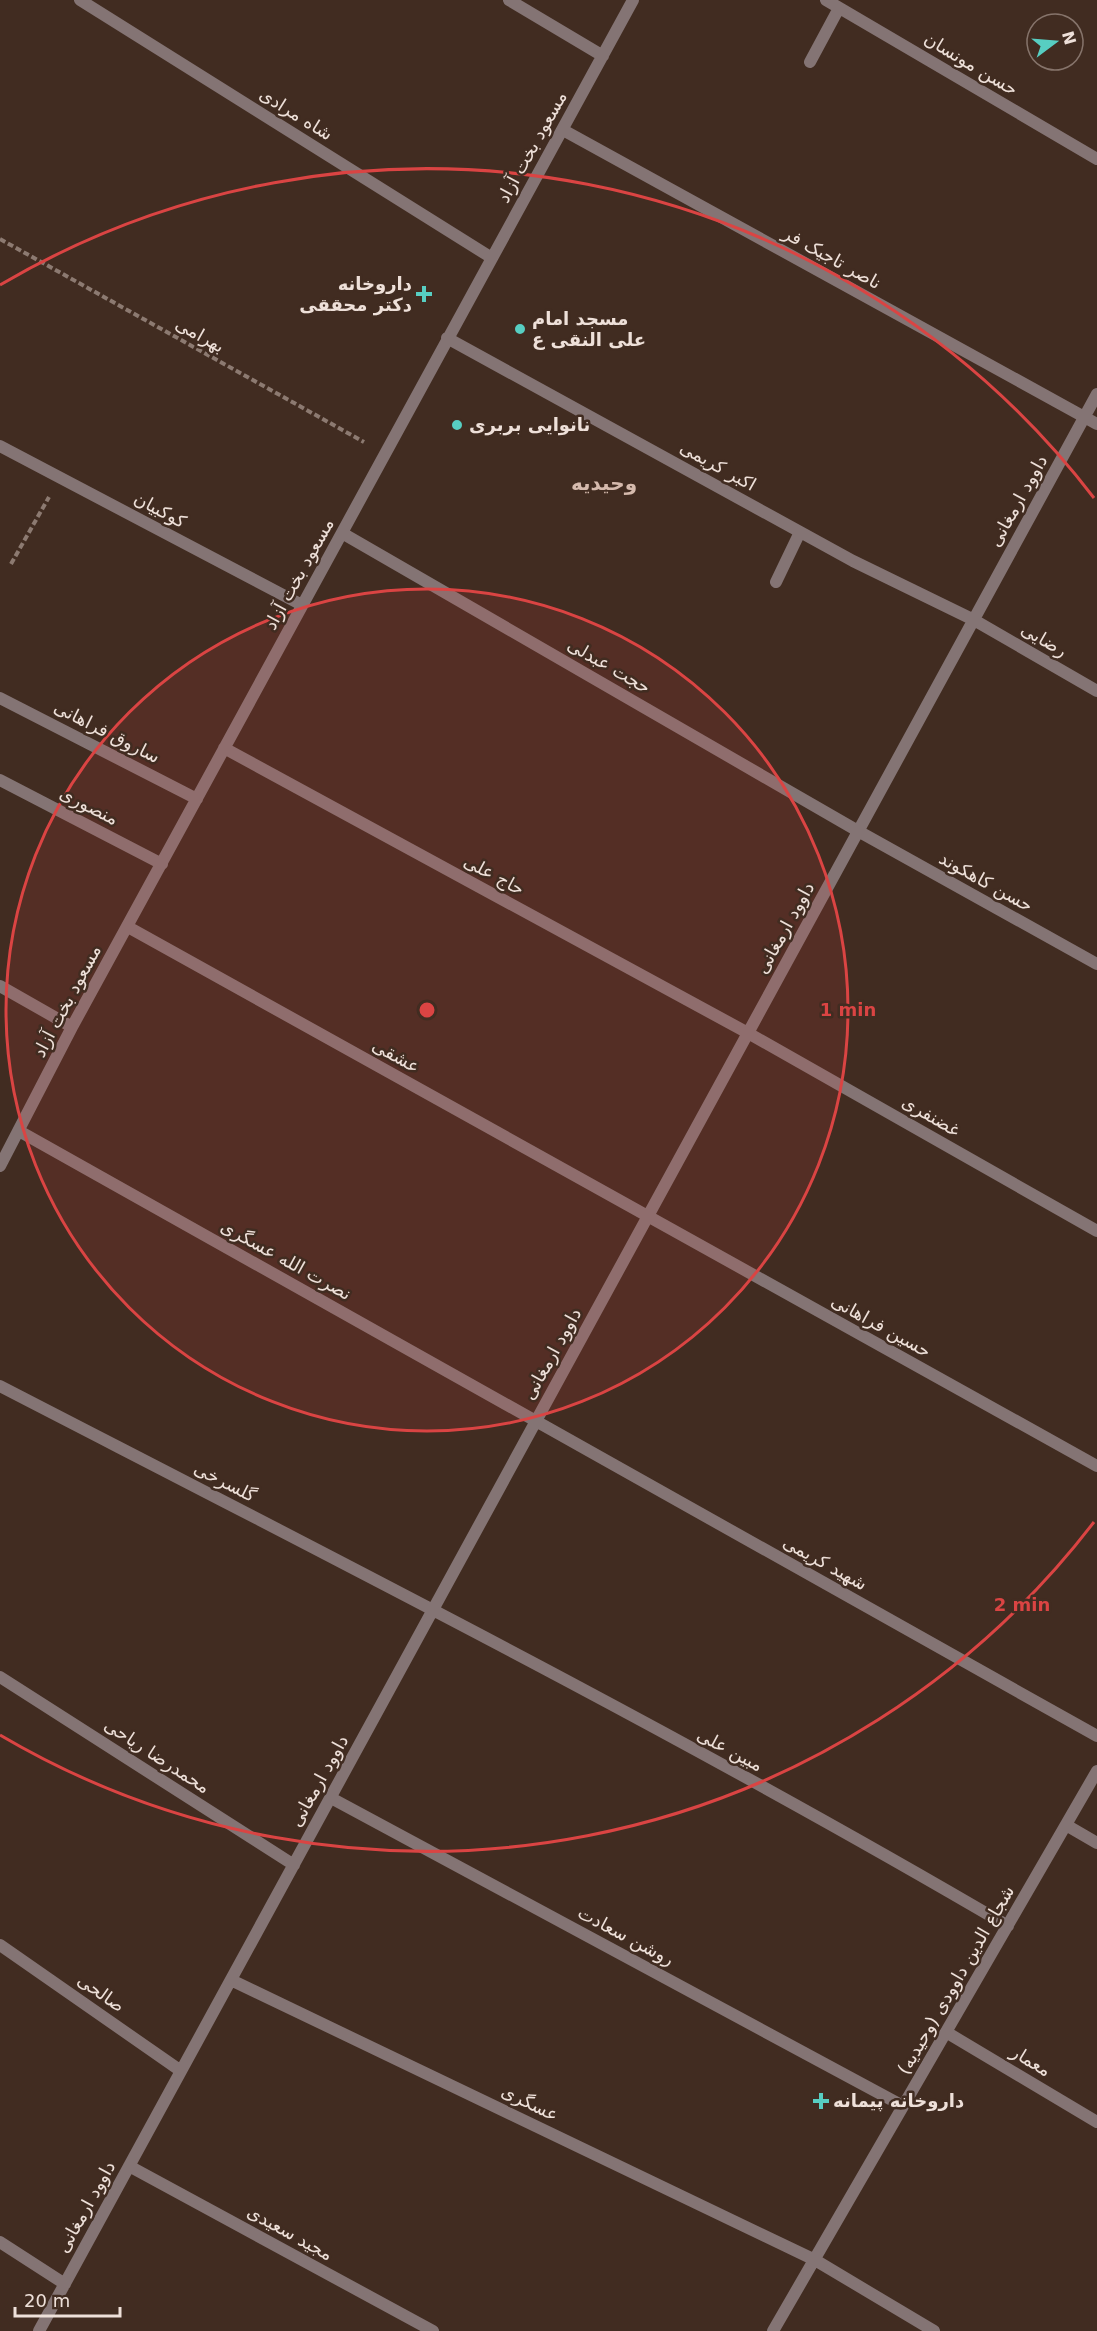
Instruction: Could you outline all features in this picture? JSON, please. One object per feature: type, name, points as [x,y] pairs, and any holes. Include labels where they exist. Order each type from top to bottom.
[{"type":"street","name":"شاه مرادی","points":[[80,0],[492,258]]},
{"type":"street","points":[[509,0],[603,56]]},
{"type":"street","name":"مسعود بخت آزاد","points":[[0,1166],[72,1027],[633,0]]},
{"type":"street","name":"حسن مونسان","points":[[826,0],[1097,159]]},
{"type":"street","points":[[810,62],[839,8]]},
{"type":"street","name":"ناصر تاجیک فر","points":[[562,130],[1097,424]]},
{"type":"street","name":"اکبر کریمی","points":[[447,338],[800,532],[974,620]]},
{"type":"street","name":"داوود ارمغانی","points":[[39,2331],[1097,394]]},
{"type":"street","name":"کوکبیان","points":[[0,447],[303,605]]},
{"type":"street","points":[[776,582],[800,532]]},
{"type":"street","name":"حجت عبدلی","points":[[342,533],[858,831]]},
{"type":"street","name":"رضایی","points":[[974,620],[1097,691]]},
{"type":"street","name":"ساروق فراهانی","points":[[0,698],[197,799]]},
{"type":"street","name":"حاج علی","points":[[224,748],[748,1033]]},
{"type":"street","name":"منصوری","points":[[0,780],[162,864]]},
{"type":"street","name":"حسن کاهکوند","points":[[858,831],[1097,964]]},
{"type":"street","name":"عشقی","points":[[128,927],[648,1216]]},
{"type":"street","points":[[0,986],[72,1027]]},
{"type":"street","name":"غضنفری","points":[[748,1033],[1097,1231]]},
{"type":"street","name":"نصرت الله عسگری","points":[[19,1131],[536,1421]]},
{"type":"street","name":"حسین فراهانی","points":[[648,1216],[1097,1466]]},
{"type":"street","name":"گلسرخی","points":[[0,1386],[433,1609]]},
{"type":"street","name":"شهید کریمی","points":[[536,1421],[1097,1736]]},
{"type":"street","name":"مبین علی","points":[[433,1609],[892,1857],[1008,1926]]},
{"type":"street","name":"محمدرضا ریاحی","points":[[0,1677],[294,1865]]},
{"type":"street","name":"شجاع الدین داوودی (وحیدیه)","points":[[773,2331],[1097,1771]]},
{"type":"street","name":"روشن سعادت","points":[[331,1798],[903,2106]]},
{"type":"street","points":[[1066,1825],[1097,1843]]},
{"type":"street","name":"صالحی","points":[[0,1945],[181,2071]]},
{"type":"street","name":"عسگری","points":[[231,1980],[815,2260],[934,2331]]},
{"type":"street","name":"معمار","points":[[946,2032],[1097,2122]]},
{"type":"street","name":"مجید سعیدی","points":[[129,2166],[433,2331]]},
{"type":"street","points":[[0,2241],[65,2284]]},
{"type":"path","name":"بهرامی","points":[[0,239],[386,454]]},
{"type":"path","points":[[10,564],[60,478]]},
{"type":"place","name":"داروخانه دکتر محققی","points":[[424,294]]},
{"type":"place","name":"مسجد امام علی النقی ع","points":[[520,329]]},
{"type":"place","name":"نانوایی بربری","points":[[457,425]]},
{"type":"place","name":"داروخانه پیمانه","points":[[821,2101]]},
{"type":"district","name":"وحیدیه","points":[[604,483]]}]
